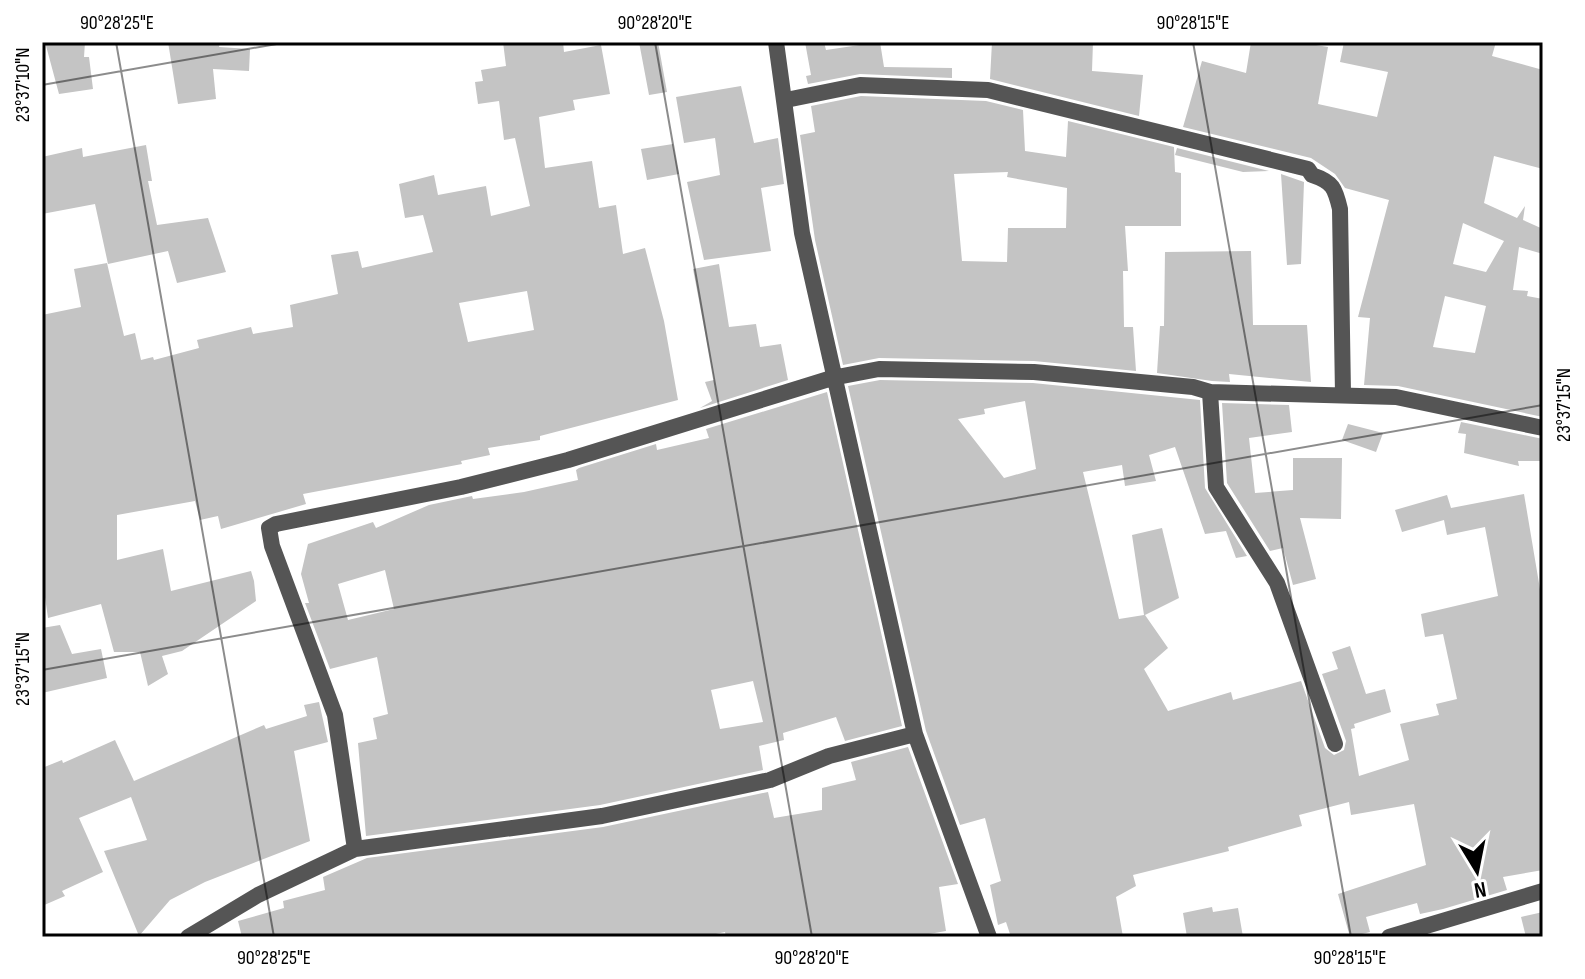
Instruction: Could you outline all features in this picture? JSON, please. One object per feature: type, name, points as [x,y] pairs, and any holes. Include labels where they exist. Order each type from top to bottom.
[{"type":"street","points":[[776,42],[802,233],[832,378],[915,734],[989,937]]},
{"type":"street","points":[[786,100],[860,85],[988,90],[1308,169],[1312,175],[1330,181],[1340,209],[1343,394]]},
{"type":"street","points":[[355,849],[335,715],[272,546],[269,528],[568,460],[832,378],[879,369],[1034,372],[1193,387],[1210,392],[1396,397],[1543,428]]},
{"type":"street","points":[[1210,392],[1216,487],[1236,512],[1277,583],[1335,744]]},
{"type":"street","points":[[188,937],[258,895],[355,849],[602,816],[770,780],[829,756],[915,734]]},
{"type":"street","points":[[1389,937],[1543,891]]},
{"type":"building","points":[[45,42],[85,42],[84,57],[89,57],[93,89],[59,94]]},
{"type":"building","points":[[168,42],[220,42],[219,47],[250,49],[249,71],[213,69],[216,99],[178,104]]},
{"type":"building","points":[[503,42],[563,42],[564,52],[601,45],[610,94],[573,100],[575,110],[539,117],[545,168],[592,161],[599,208],[616,205],[623,254],[645,248],[664,321],[678,400],[540,436],[540,440],[488,448],[490,455],[461,461],[462,464],[303,494],[306,504],[221,529],[218,516],[200,520],[195,501],[117,515],[117,560],[163,549],[171,591],[251,571],[254,581],[256,601],[182,651],[162,656],[168,674],[148,686],[140,652],[114,652],[101,604],[48,618],[42,576],[42,315],[81,307],[74,269],[107,263],[124,336],[135,333],[141,360],[153,357],[154,360],[199,348],[197,340],[251,327],[253,334],[293,327],[290,305],[338,294],[331,255],[358,251],[362,268],[433,252],[423,215],[405,218],[399,184],[434,175],[438,195],[486,186],[491,216],[530,206],[515,138],[504,140],[499,101],[478,104],[475,82],[483,81],[481,70],[506,66]],"holes":[[[527,291],[534,330],[468,342],[459,303]]]},
{"type":"building","points":[[639,42],[658,42],[667,92],[649,95]]},
{"type":"building","points":[[805,42],[824,42],[826,50],[880,42],[884,67],[952,68],[952,78],[860,74],[808,84],[806,76],[811,75]]},
{"type":"building","points":[[992,42],[1093,42],[1092,71],[1143,75],[1139,116],[990,79]]},
{"type":"building","points":[[1251,42],[1298,42],[1328,47],[1318,104],[1377,117],[1388,72],[1340,62],[1344,42],[1496,42],[1492,56],[1543,70],[1543,169],[1494,156],[1484,203],[1517,218],[1525,206],[1523,220],[1543,229],[1543,254],[1519,247],[1513,290],[1528,291],[1527,296],[1543,299],[1543,417],[1398,386],[1364,385],[1370,318],[1358,317],[1389,200],[1345,188],[1335,174],[1311,158],[1183,127],[1202,61],[1246,73]],"holes":[[[1463,223],[1504,241],[1486,272],[1453,264]],[[1445,296],[1486,306],[1475,353],[1433,347]]]},
{"type":"building","points":[[741,86],[754,143],[778,138],[784,184],[761,188],[771,251],[704,260],[687,182],[720,175],[715,138],[684,143],[676,97]]},
{"type":"building","points":[[861,96],[986,101],[1023,110],[1025,151],[1066,157],[1068,121],[1174,147],[1175,172],[1181,173],[1181,226],[1125,226],[1128,271],[1123,271],[1124,327],[1133,327],[1136,371],[1034,361],[879,358],[843,365],[815,240],[800,135],[815,132],[811,106]],"holes":[[[1008,172],[1007,177],[1067,188],[1066,228],[1008,228],[1007,262],[962,261],[954,174]]]},
{"type":"building","points":[[673,144],[679,174],[647,180],[641,149]]},
{"type":"building","points":[[146,145],[152,181],[148,181],[157,225],[208,218],[226,272],[177,283],[168,251],[108,264],[95,204],[42,214],[42,157],[82,148],[83,157]]},
{"type":"building","points":[[1177,148],[1269,171],[1243,172],[1175,155]]},
{"type":"building","points":[[1281,174],[1304,182],[1301,264],[1287,265]]},
{"type":"building","points":[[1251,251],[1253,325],[1307,325],[1311,382],[1229,374],[1230,382],[1212,381],[1157,373],[1160,326],[1164,326],[1165,252]]},
{"type":"building","points":[[719,264],[729,327],[756,324],[760,347],[781,344],[788,380],[700,408],[712,401],[705,382],[714,380],[693,269]]},
{"type":"building","points":[[880,380],[1033,383],[1200,400],[1205,488],[1247,556],[1236,558],[1226,531],[1205,534],[1175,447],[1149,455],[1156,481],[1125,486],[1122,465],[1083,472],[1119,619],[1144,615],[1132,535],[1162,528],[1179,598],[1145,615],[1168,648],[1144,669],[1168,711],[1231,692],[1233,700],[1301,681],[1325,748],[1334,755],[1344,750],[1346,741],[1322,674],[1338,669],[1332,652],[1350,646],[1366,694],[1385,689],[1391,712],[1354,724],[1355,728],[1351,729],[1359,776],[1409,760],[1400,724],[1439,715],[1436,704],[1457,699],[1443,634],[1425,637],[1421,614],[1498,596],[1485,527],[1447,535],[1444,520],[1402,532],[1395,510],[1447,495],[1451,508],[1524,494],[1543,607],[1543,870],[1503,877],[1507,890],[1443,909],[1420,914],[1417,903],[1366,917],[1370,932],[1350,937],[1338,894],[1426,865],[1414,804],[1351,815],[1349,802],[1299,815],[1302,826],[1228,847],[1229,851],[1133,875],[1136,886],[1116,897],[1123,937],[1011,937],[1006,922],[998,925],[990,885],[1001,881],[985,818],[960,825],[926,731],[848,386]],"holes":[[[1025,401],[1036,469],[1004,478],[958,419],[985,414],[984,409]]]},
{"type":"building","points":[[827,392],[902,726],[845,741],[836,717],[783,733],[784,740],[759,746],[763,770],[600,805],[366,836],[358,743],[377,739],[373,718],[388,714],[377,657],[330,669],[305,603],[309,603],[301,574],[308,544],[373,522],[376,528],[429,505],[472,496],[473,499],[524,492],[578,480],[576,470],[579,468],[656,444],[657,450],[709,438],[706,429]],"holes":[[[385,570],[394,609],[348,620],[338,584]],[[753,681],[763,722],[720,729],[711,690]]]},
{"type":"building","points":[[1222,403],[1289,405],[1292,432],[1249,438],[1255,493],[1293,490],[1293,458],[1342,458],[1341,519],[1300,518],[1316,579],[1293,585],[1283,548],[1270,551],[1227,483]]},
{"type":"building","points":[[1461,422],[1543,439],[1543,461],[1518,461],[1519,466],[1464,453],[1466,434],[1458,433]]},
{"type":"building","points":[[1348,424],[1383,433],[1376,452],[1342,440]]},
{"type":"building","points":[[60,625],[72,654],[101,649],[107,678],[42,693],[42,628]]},
{"type":"building","points":[[319,702],[328,742],[294,751],[310,841],[205,882],[170,900],[139,936],[104,851],[147,840],[131,797],[79,818],[103,872],[62,891],[65,896],[42,906],[42,768],[62,760],[63,763],[115,740],[134,781],[264,725],[266,729],[307,716],[304,705]]},
{"type":"building","points":[[908,747],[958,884],[939,887],[946,931],[912,937],[726,937],[725,932],[702,937],[242,937],[238,921],[284,908],[283,901],[325,890],[323,877],[367,858],[603,827],[768,792],[774,818],[822,810],[822,788],[856,780],[851,762]]},
{"type":"building","points":[[1212,907],[1213,912],[1238,908],[1243,937],[1187,937],[1183,913]]},
{"type":"building","points":[[1543,912],[1543,937],[1526,937],[1521,917]]}]
